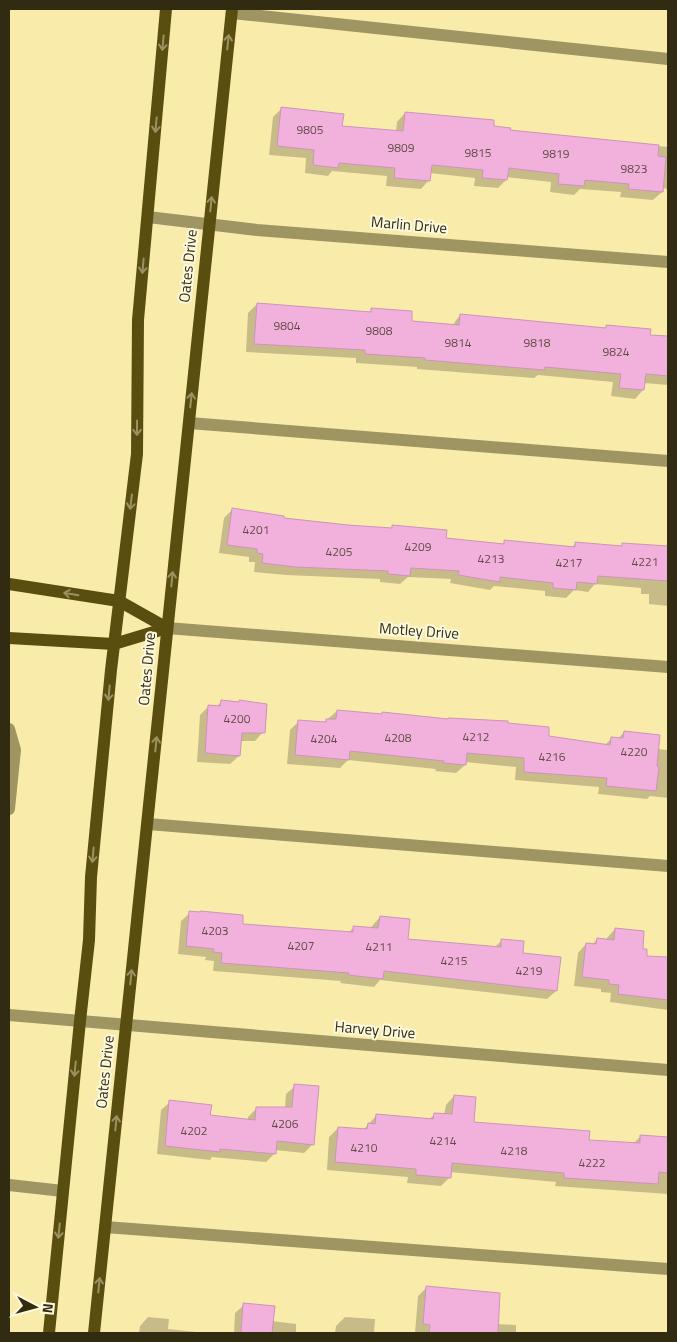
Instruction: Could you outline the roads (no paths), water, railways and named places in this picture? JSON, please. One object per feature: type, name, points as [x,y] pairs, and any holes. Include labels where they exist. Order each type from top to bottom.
[{"type":"main road","name":"Oates Drive","points":[[49,1333],[89,940],[91,877],[114,644],[137,454],[138,320],[166,9]]},
{"type":"main road","name":"Oates Drive","points":[[94,1333],[232,11]]},
{"type":"main road","name":"Motley Drive","points":[[9,584],[119,602],[167,628]]},
{"type":"main road","name":"Motley Drive","points":[[9,638],[114,644],[167,628]]},
{"type":"street","points":[[232,11],[668,59]]},
{"type":"street","name":"Marlin Drive","points":[[148,217],[257,230],[668,262]]},
{"type":"street","points":[[188,422],[668,461]]},
{"type":"street","name":"Motley Drive","points":[[167,628],[668,667]]},
{"type":"street","points":[[9,729],[15,750],[9,809]]},
{"type":"street","points":[[148,824],[668,866]]},
{"type":"street","name":"Harvey Drive","points":[[9,1015],[668,1070]]},
{"type":"street","points":[[9,1185],[63,1191]]},
{"type":"street","points":[[105,1227],[668,1269]]}]
